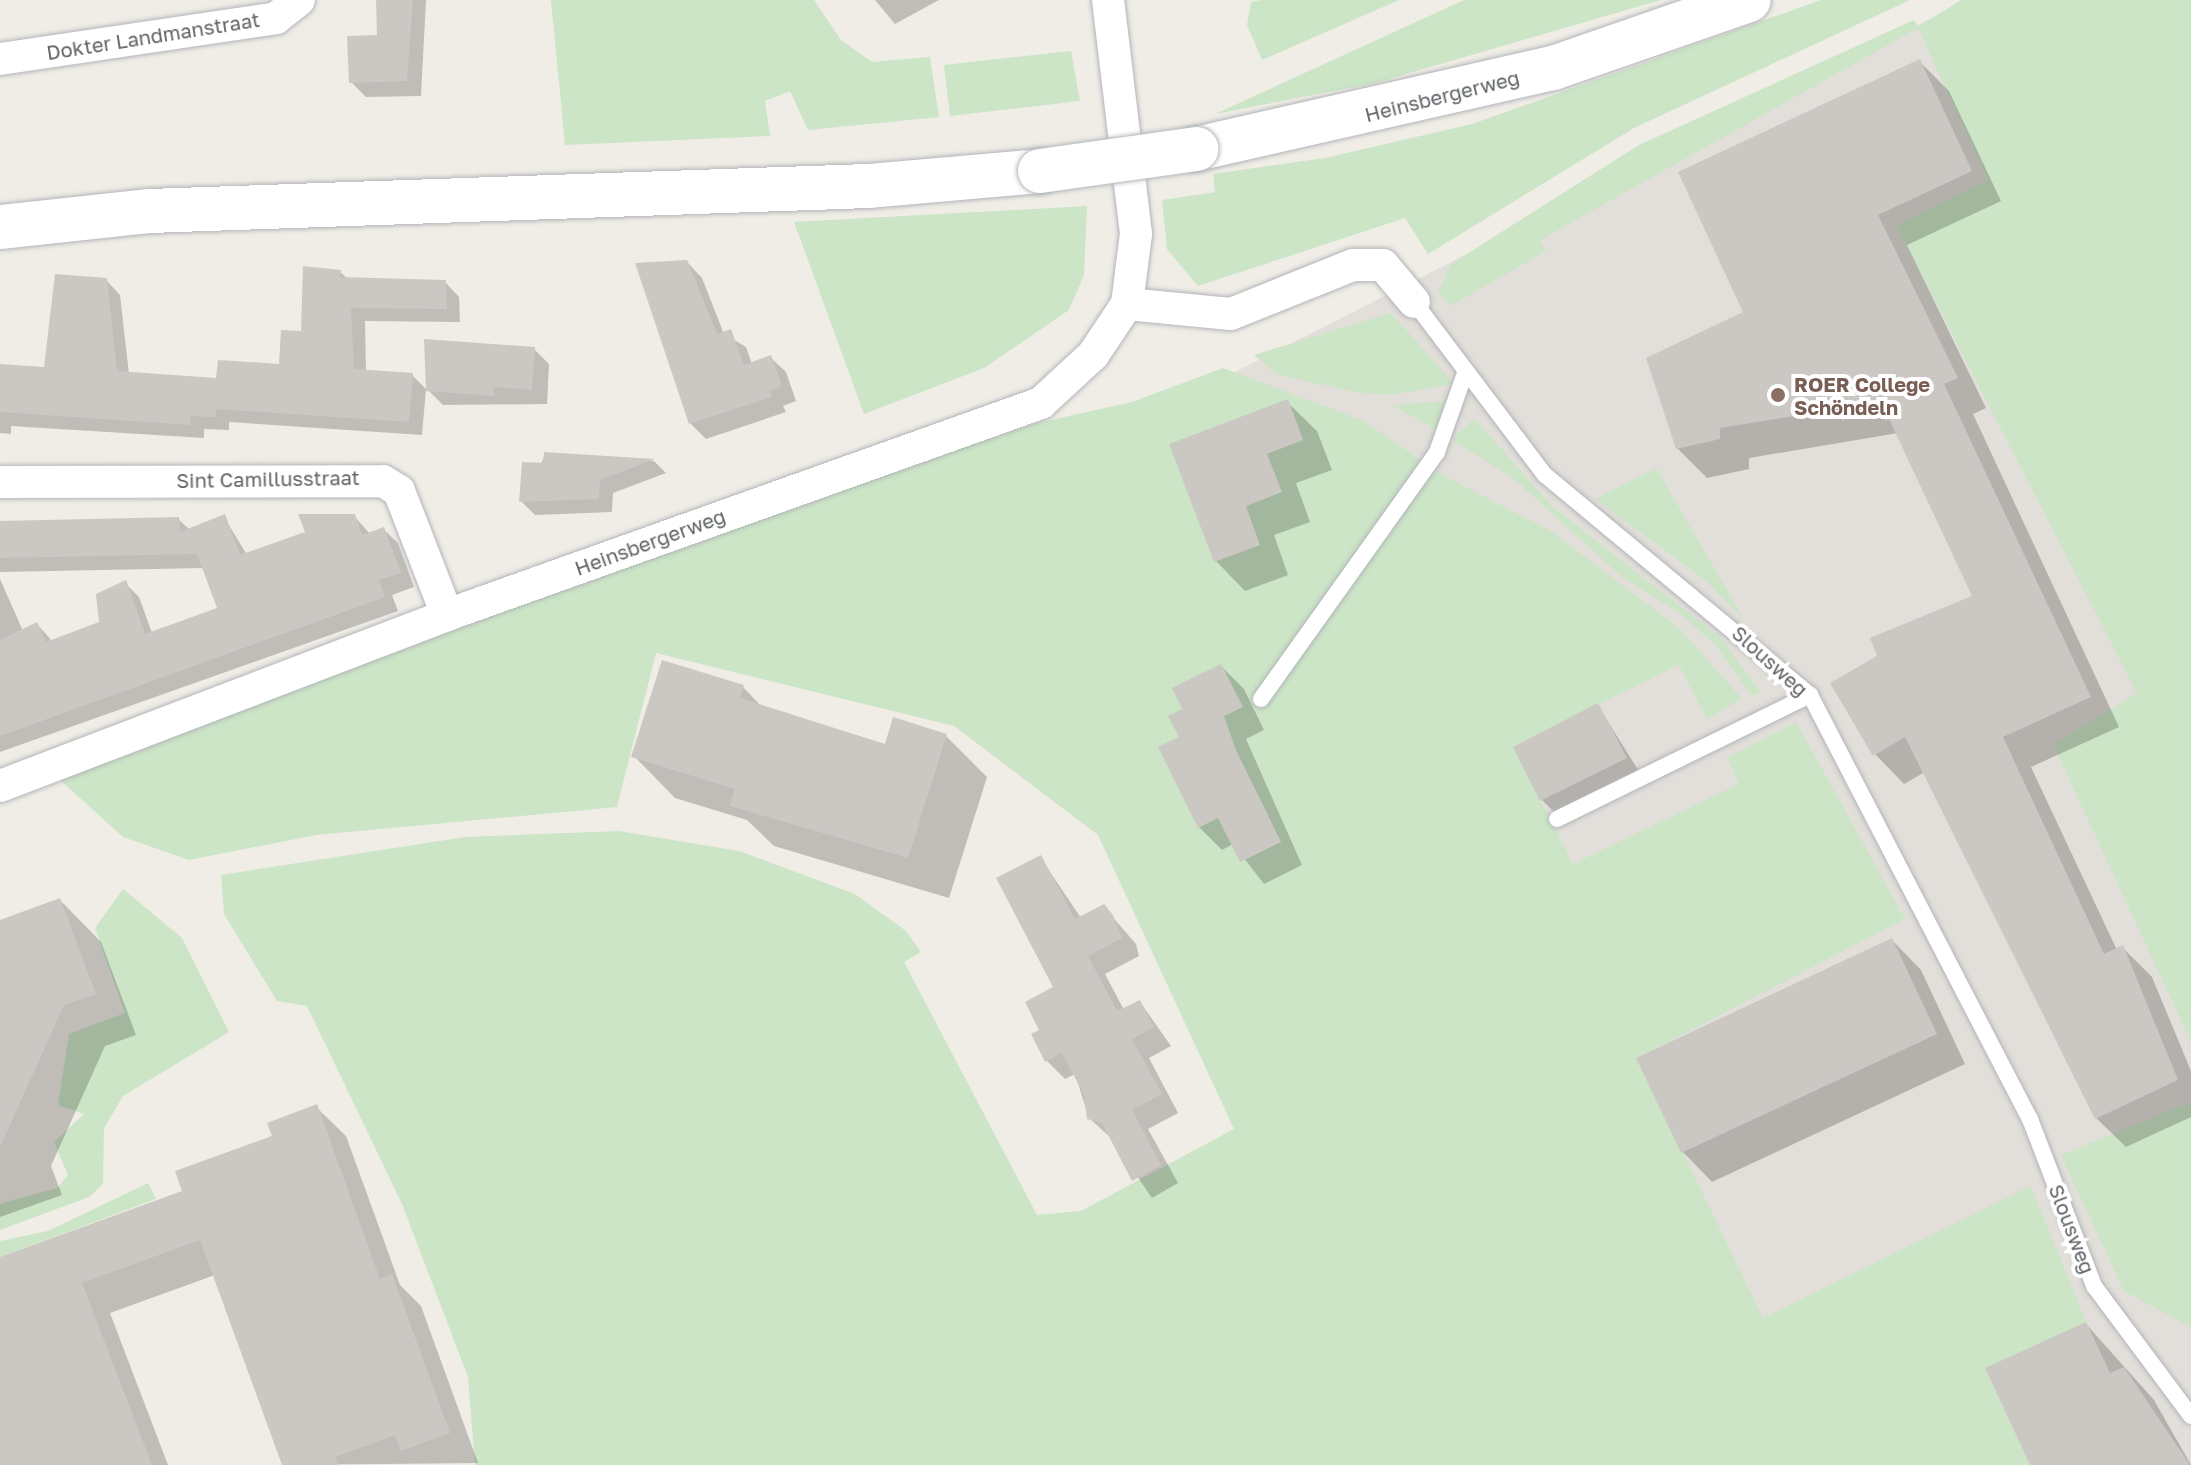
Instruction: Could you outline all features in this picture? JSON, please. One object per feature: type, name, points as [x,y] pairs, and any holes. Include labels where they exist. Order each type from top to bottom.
[{"type":"main road","name":"Heinsbergerweg","points":[[0,227],[149,211],[869,186],[1040,171],[1196,149],[1553,68],[1749,0]]},
{"type":"street","name":"Dokter Landmanstraat","points":[[0,59],[276,18],[299,0]]},
{"type":"street","name":"Heinsbergerweg","points":[[0,786],[447,615],[1041,403],[1093,355],[1127,304],[1136,234],[1108,45],[1108,0]]},
{"type":"street","name":"Slousweg","points":[[1127,304],[1231,314],[1353,265],[1383,265],[1414,302]]},
{"type":"street","name":"Sint Camillusstraat","points":[[0,482],[383,481],[399,491],[447,615]]},
{"type":"lane","name":"Slousweg","points":[[1414,302],[1464,376],[1545,475],[1810,695],[2030,1119],[2094,1286],[2191,1416]]},
{"type":"lane","points":[[1261,699],[1437,452],[1464,376]]},
{"type":"lane","points":[[1557,819],[1810,695]]},
{"type":"shaded area","points":[[1963,2],[2191,731],[2191,1465],[2012,1465],[1613,1442],[1046,468]]},
{"type":"green space","points":[[551,0],[814,0],[841,40],[872,62],[930,57],[939,117],[808,130],[790,91],[765,101],[770,136],[565,145]]},
{"type":"green space","points":[[1399,0],[1262,60],[1247,25],[1251,2]]},
{"type":"green space","points":[[1464,0],[1661,0],[1375,83],[1215,114]]},
{"type":"green space","points":[[1821,0],[1910,0],[1634,128],[1428,254],[1405,218],[1198,286],[1167,249],[1162,200],[1215,192],[1213,174],[1325,158],[1472,124]]},
{"type":"green space","points":[[1961,0],[2191,0],[2191,1042],[2053,744],[2137,693],[1896,225],[1988,179],[1918,28],[1540,240],[1546,251],[1450,306],[1438,292],[1451,264],[1639,145],[1914,20],[1918,27]]},
{"type":"green space","points":[[1071,51],[1080,101],[950,116],[944,65]]},
{"type":"green space","points":[[1087,206],[1084,275],[1069,310],[984,368],[864,414],[794,222]]},
{"type":"green space","points":[[1391,313],[1454,384],[1389,395],[1354,392],[1276,374],[1254,355]]},
{"type":"green space","points":[[1223,368],[1362,420],[1446,477],[1551,531],[1680,629],[1742,699],[1707,719],[1679,665],[1513,746],[1573,864],[1739,784],[1727,758],[1796,722],[1905,919],[1637,1058],[1763,1318],[2031,1186],[2086,1322],[1985,1369],[2030,1465],[475,1465],[468,1377],[402,1204],[307,1006],[277,1001],[224,914],[221,875],[465,837],[619,831],[739,851],[855,894],[906,931],[921,952],[904,962],[1037,1215],[1081,1211],[1234,1129],[1098,835],[954,726],[656,653],[617,807],[316,835],[189,860],[123,837],[58,778],[498,604],[1033,424],[1132,402]]},
{"type":"green space","points":[[1451,401],[1437,430],[1391,405]]},
{"type":"green space","points":[[1474,418],[1553,507],[1722,639],[1760,692],[1752,696],[1718,648],[1680,613],[1622,577],[1512,477],[1452,440]]},
{"type":"green space","points":[[1656,468],[1744,619],[1704,579],[1595,499]]},
{"type":"green space","points":[[123,889],[182,938],[229,1032],[123,1096],[104,1128],[103,1184],[89,1197],[0,1230],[0,1204],[57,1188],[68,1175],[54,1142],[84,1114],[58,1105],[69,1034],[125,1013],[95,928]]},
{"type":"green space","points":[[2191,1102],[2191,1327],[2124,1291],[2061,1155]]},
{"type":"green space","points":[[148,1183],[156,1199],[0,1257],[0,1241],[48,1231]]},
{"type":"building","points":[[376,0],[413,0],[407,81],[349,83],[347,36],[377,35]]},
{"type":"building","points":[[1920,59],[1972,171],[1878,215],[1958,378],[1944,384],[2091,697],[2003,737],[2104,954],[2123,945],[2178,1080],[2095,1119],[1905,737],[1873,756],[1830,683],[1877,656],[1870,638],[1972,596],[1881,402],[1720,428],[1720,439],[1676,449],[1646,358],[1743,312],[1678,172]]},
{"type":"building","points":[[687,260],[717,334],[731,329],[744,365],[771,355],[782,386],[770,391],[772,397],[689,424],[635,263]]},
{"type":"building","points":[[303,266],[341,270],[340,277],[446,280],[447,309],[351,308],[354,369],[413,373],[409,422],[216,409],[216,417],[191,416],[190,425],[0,412],[0,364],[44,367],[55,274],[107,278],[117,371],[216,378],[218,360],[279,364],[281,330],[301,331]]},
{"type":"building","points":[[424,339],[535,347],[532,390],[494,387],[494,396],[426,391]]},
{"type":"building","points":[[1288,399],[1303,440],[1267,454],[1282,492],[1246,506],[1260,545],[1214,562],[1169,444]]},
{"type":"building","points":[[544,452],[655,459],[600,480],[599,499],[519,502],[522,462],[543,463]]},
{"type":"building","points":[[225,514],[240,555],[305,532],[298,514],[355,514],[362,535],[384,527],[401,573],[379,580],[385,597],[0,736],[0,640],[37,622],[46,642],[99,622],[96,594],[126,580],[145,634],[217,608],[197,554],[0,558],[0,521],[179,517],[180,532]]},
{"type":"building","points":[[662,660],[744,685],[740,698],[885,744],[893,717],[947,734],[908,858],[730,806],[735,789],[631,757]]},
{"type":"building","points":[[1221,664],[1243,707],[1224,716],[1236,750],[1281,842],[1240,862],[1218,818],[1198,828],[1158,747],[1179,737],[1168,716],[1182,709],[1172,688]]},
{"type":"building","points":[[1598,703],[1627,758],[1540,801],[1513,747]]},
{"type":"building","points":[[1041,855],[1075,919],[1104,904],[1113,915],[1122,938],[1088,956],[1117,1011],[1140,1000],[1154,1027],[1132,1039],[1162,1094],[1132,1110],[1161,1165],[1132,1181],[1102,1123],[1087,1119],[1084,1095],[1062,1053],[1045,1062],[1031,1034],[1039,1030],[1025,1002],[1053,987],[996,878]]},
{"type":"building","points":[[60,898],[96,994],[64,1005],[0,1147],[0,920]]},
{"type":"building","points":[[1892,938],[1937,1034],[1681,1153],[1636,1058]]},
{"type":"building","points":[[317,1104],[380,1279],[392,1274],[450,1433],[401,1451],[395,1435],[335,1457],[338,1465],[282,1465],[200,1240],[82,1283],[152,1465],[0,1465],[0,1257],[182,1191],[175,1171],[272,1136],[267,1123]]},
{"type":"building","points":[[2086,1322],[2110,1373],[2124,1367],[2190,1465],[2030,1465],[1985,1368]]},
{"type":"place","name":"ROER College Schöndeln","points":[[1778,395]]}]
